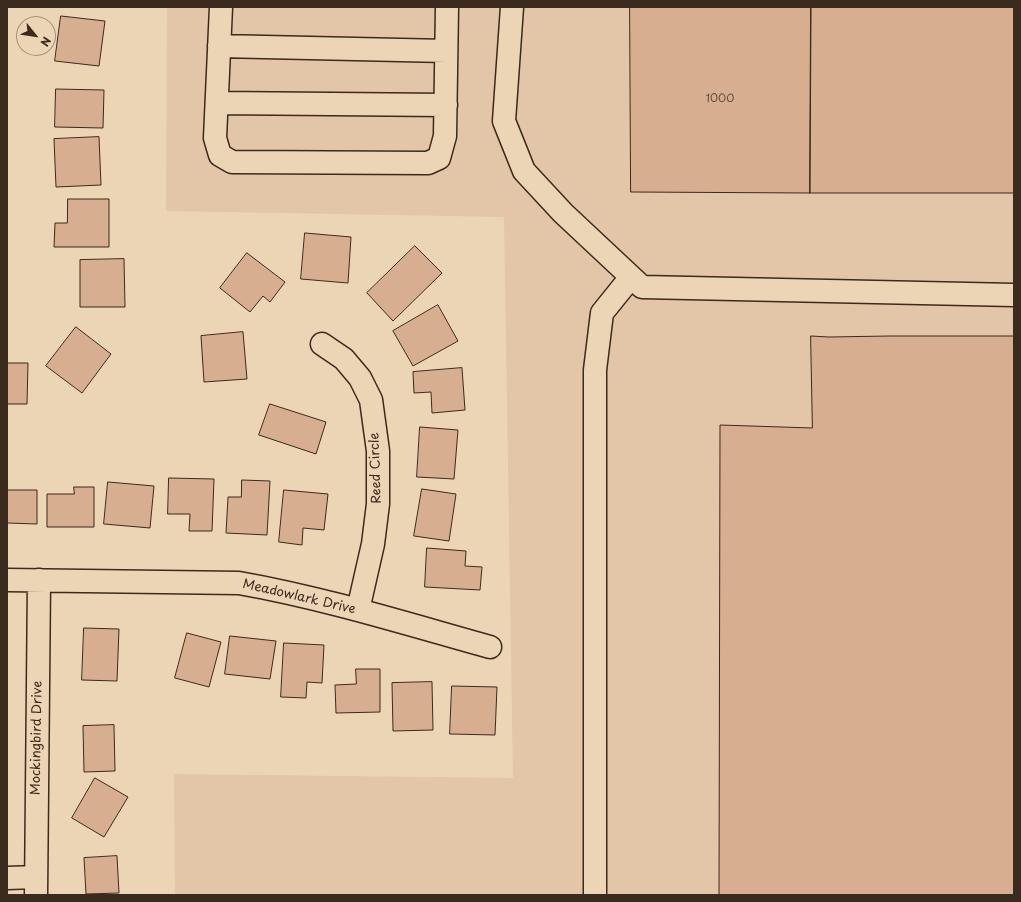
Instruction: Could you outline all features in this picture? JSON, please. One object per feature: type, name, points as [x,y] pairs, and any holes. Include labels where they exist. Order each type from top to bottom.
[{"type":"street","points":[[221,7],[215,138],[220,155],[232,162],[428,163],[439,158],[445,136],[447,7]]},
{"type":"street","points":[[512,7],[504,121],[524,171],[563,213],[642,288],[1014,295]]},
{"type":"street","points":[[219,46],[446,51]]},
{"type":"street","points":[[217,103],[446,105]]},
{"type":"street","points":[[595,895],[595,370],[602,313],[631,277]]},
{"type":"street","name":"Reed Circle","points":[[322,344],[344,359],[360,378],[371,400],[378,451],[378,504],[373,544],[358,610]]},
{"type":"street","name":"Meadowlark Drive","points":[[7,580],[239,583],[269,588],[358,610],[490,647]]},
{"type":"street","name":"Mockingbird Drive","points":[[36,886],[39,580]]},
{"type":"street","points":[[7,878],[36,886]]},
{"type":"shaded area","points":[[167,7],[1014,7],[1014,895],[175,895],[174,774],[513,778],[504,217],[166,211]]},
{"type":"building","points":[[630,7],[811,7],[810,193],[631,192]]},
{"type":"building","points":[[811,7],[1014,7],[1014,193],[810,193]]},
{"type":"building","points":[[61,16],[105,21],[99,66],[55,61]]},
{"type":"building","points":[[56,89],[104,90],[103,128],[55,127]]},
{"type":"building","points":[[99,137],[101,185],[56,187],[54,139]]},
{"type":"building","points":[[68,199],[109,199],[109,247],[54,247],[55,223],[67,223]]},
{"type":"building","points":[[305,233],[351,237],[348,283],[301,279]]},
{"type":"building","points":[[415,246],[442,273],[393,321],[367,293]]},
{"type":"building","points":[[247,253],[285,282],[270,302],[263,296],[250,312],[220,288]]},
{"type":"building","points":[[124,259],[125,307],[80,307],[80,260]]},
{"type":"building","points":[[438,305],[458,341],[413,366],[393,331]]},
{"type":"building","points":[[76,327],[111,354],[82,393],[46,366]]},
{"type":"building","points":[[243,332],[247,379],[204,382],[201,336]]},
{"type":"building","points":[[811,336],[1014,336],[1014,895],[719,895],[720,425],[812,428]]},
{"type":"building","points":[[7,363],[28,363],[27,404],[7,404]]},
{"type":"building","points":[[462,368],[465,410],[432,413],[431,392],[414,393],[413,372]]},
{"type":"building","points":[[270,404],[326,422],[316,454],[259,435]]},
{"type":"building","points":[[420,427],[458,430],[454,479],[417,477]]},
{"type":"building","points":[[169,478],[214,479],[212,531],[189,531],[190,514],[168,514]]},
{"type":"building","points":[[242,480],[270,481],[267,535],[226,533],[228,497],[241,497]]},
{"type":"building","points":[[108,482],[154,486],[150,528],[104,524]]},
{"type":"building","points":[[74,487],[94,487],[94,527],[47,527],[47,494],[74,494]]},
{"type":"building","points":[[422,489],[456,494],[449,541],[414,536]]},
{"type":"building","points":[[7,490],[37,490],[37,524],[7,523]]},
{"type":"building","points":[[284,490],[328,494],[324,530],[303,528],[302,545],[279,542]]},
{"type":"building","points":[[427,548],[466,551],[465,566],[482,567],[480,590],[425,587]]},
{"type":"building","points":[[84,628],[119,629],[117,681],[82,680]]},
{"type":"building","points":[[187,633],[221,642],[209,687],[175,678]]},
{"type":"building","points":[[230,636],[276,641],[270,679],[225,674]]},
{"type":"building","points":[[284,643],[324,645],[322,683],[307,682],[306,698],[281,697]]},
{"type":"building","points":[[356,669],[380,669],[380,712],[336,713],[335,685],[356,684]]},
{"type":"building","points":[[432,682],[433,730],[393,731],[392,683]]},
{"type":"building","points":[[452,686],[497,687],[495,735],[450,734]]},
{"type":"building","points":[[114,725],[115,771],[84,772],[83,726]]},
{"type":"building","points":[[95,778],[128,797],[104,837],[72,818]]},
{"type":"building","points":[[117,856],[119,893],[86,894],[84,858]]}]
